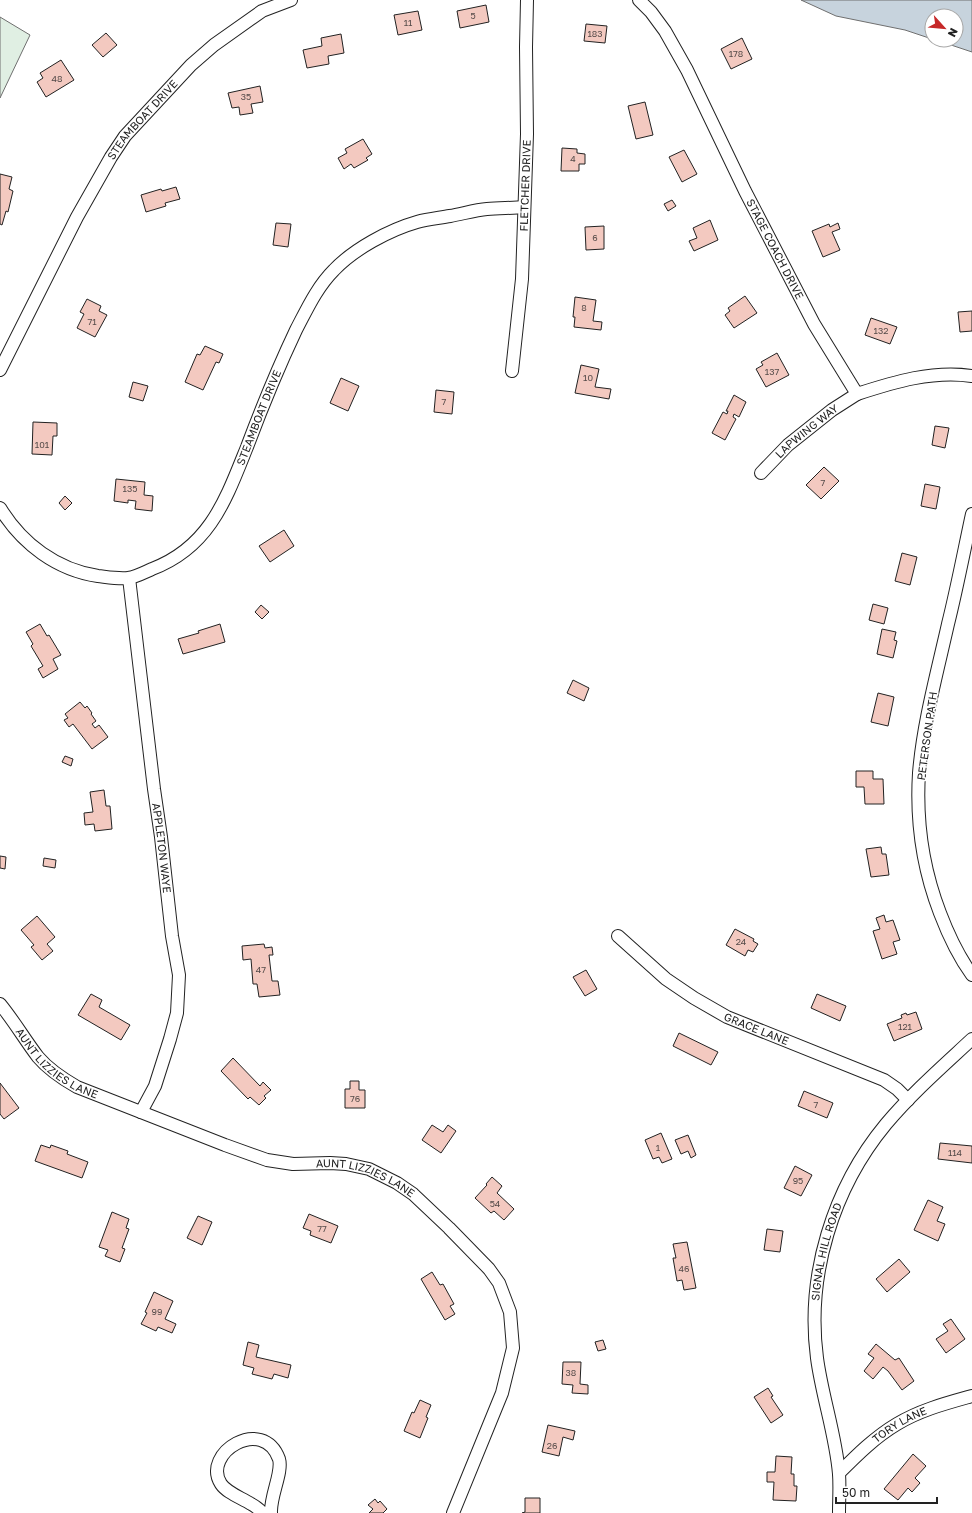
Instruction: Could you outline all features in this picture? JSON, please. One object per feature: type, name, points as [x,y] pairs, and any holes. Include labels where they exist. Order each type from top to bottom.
[{"type":"street","name":"STEAMBOAT DRIVE","points":[[0,370],[77,217],[110,157],[125,136],[191,65],[214,45],[262,11],[291,0]]},
{"type":"street","name":"FLETCHER DRIVE","points":[[512,371],[522,279],[527,134],[527,0]]},
{"type":"street","name":"STAGE COACH DRIVE","points":[[639,0],[651,12],[665,31],[687,70],[745,191],[811,317],[857,394]]},
{"type":"street","name":"STEAMBOAT DRIVE","points":[[0,508],[13,527],[29,543],[50,559],[62,566],[90,574],[129,578],[156,568],[177,557],[190,547],[203,533],[228,494],[266,397],[289,344],[309,304],[333,270],[348,257],[388,233],[417,222],[486,209],[524,207]]},
{"type":"street","points":[[857,394],[915,378],[935,375],[961,374],[972,376]]},
{"type":"street","name":"LAPWING WAY","points":[[761,473],[793,441],[832,410],[857,394]]},
{"type":"street","name":"PETERSON PATH","points":[[972,514],[930,708],[919,773],[919,803],[920,832],[923,853],[932,893],[946,927],[966,967],[972,975]]},
{"type":"street","name":"APPLETON WAYE","points":[[129,578],[171,928],[179,975],[177,1013],[170,1039],[155,1086],[142,1112]]},
{"type":"street","name":"GRACE LANE","points":[[618,936],[666,979],[710,1008],[740,1022],[884,1080],[897,1089],[908,1100]]},
{"type":"street","name":"AUNT LIZZIES LANE","points":[[0,1004],[39,1057],[53,1071],[78,1087],[267,1160],[293,1164],[346,1164],[369,1169],[397,1183],[426,1206],[489,1269],[499,1283],[510,1312],[513,1348],[502,1393],[453,1513]]},
{"type":"street","name":"SIGNAL HILL ROAD","points":[[839,1513],[839,1473],[817,1357],[815,1315],[820,1269],[828,1231],[848,1182],[870,1146],[908,1100],[972,1039]]},
{"type":"street","name":"TORY LANE","points":[[839,1473],[880,1435],[898,1423],[923,1411],[972,1396]]},
{"type":"street","points":[[263,1513],[221,1484],[218,1473],[218,1466],[224,1453],[231,1446],[248,1438],[255,1439],[270,1446],[276,1452],[279,1461],[279,1470],[271,1499],[271,1513]]},
{"type":"green space","points":[[0,17],[30,35],[0,98]]},
{"type":"shaded area","points":[[801,0],[972,0],[972,52],[960,48],[964,48],[964,8],[924,8],[924,36],[905,30],[836,16]]},
{"type":"building","points":[[486,5],[489,22],[460,28],[457,11]]},
{"type":"building","points":[[418,11],[422,30],[398,35],[394,15]]},
{"type":"building","points":[[586,24],[607,26],[605,43],[584,41]]},
{"type":"building","points":[[106,33],[117,45],[103,57],[92,45]]},
{"type":"building","points":[[341,34],[344,53],[328,56],[329,64],[307,68],[303,50],[322,46],[321,38]]},
{"type":"building","points":[[742,38],[752,59],[731,69],[721,49]]},
{"type":"building","points":[[61,60],[74,80],[46,97],[37,82],[43,78],[40,73]]},
{"type":"building","points":[[260,86],[263,102],[251,104],[253,113],[240,115],[239,107],[232,108],[228,93]]},
{"type":"building","points":[[645,102],[653,135],[636,139],[628,106]]},
{"type":"building","points":[[363,139],[372,154],[366,158],[368,160],[354,168],[351,164],[344,169],[338,158],[347,153],[345,149]]},
{"type":"building","points":[[562,148],[577,149],[577,153],[585,154],[585,164],[579,164],[579,171],[561,171]]},
{"type":"building","points":[[684,150],[697,174],[682,182],[669,157]]},
{"type":"building","points":[[0,174],[12,177],[9,189],[13,191],[8,212],[6,211],[2,225],[0,224]]},
{"type":"building","points":[[176,187],[180,199],[165,203],[166,206],[146,212],[141,195],[161,189],[162,191]]},
{"type":"building","points":[[672,200],[676,206],[668,211],[664,204]]},
{"type":"building","points":[[710,220],[718,240],[694,251],[689,241],[697,238],[693,228]]},
{"type":"building","points":[[276,223],[291,224],[288,247],[273,245]]},
{"type":"building","points":[[838,223],[840,229],[832,232],[840,250],[823,257],[812,231],[829,224],[830,227]]},
{"type":"building","points":[[604,226],[604,249],[586,250],[585,227]]},
{"type":"building","points":[[745,296],[757,313],[734,328],[725,315],[730,311],[728,308]]},
{"type":"building","points":[[575,297],[596,300],[593,321],[602,322],[601,330],[574,327],[575,317],[573,317]]},
{"type":"building","points":[[87,299],[101,306],[99,311],[107,315],[95,337],[77,328],[84,314],[80,312]]},
{"type":"building","points":[[972,311],[972,331],[960,332],[958,312]]},
{"type":"building","points":[[871,318],[897,327],[890,344],[865,335]]},
{"type":"building","points":[[205,346],[223,354],[219,363],[216,362],[203,390],[185,382],[197,354],[200,355]]},
{"type":"building","points":[[777,353],[789,375],[766,387],[756,369],[763,365],[761,362]]},
{"type":"building","points":[[581,365],[599,369],[595,387],[611,389],[609,399],[575,393]]},
{"type":"building","points":[[341,378],[359,386],[348,411],[330,403]]},
{"type":"building","points":[[133,382],[148,386],[143,401],[129,397]]},
{"type":"building","points":[[436,390],[454,392],[452,414],[434,412]]},
{"type":"building","points":[[734,395],[746,402],[739,417],[734,414],[733,417],[736,419],[725,440],[712,433],[723,412],[727,414],[728,411],[726,411]]},
{"type":"building","points":[[33,422],[57,423],[57,436],[53,436],[52,455],[32,454]]},
{"type":"building","points":[[935,426],[949,428],[945,448],[932,445]]},
{"type":"building","points":[[824,467],[839,481],[821,499],[806,485]]},
{"type":"building","points":[[116,479],[145,482],[144,495],[153,496],[152,511],[135,509],[136,501],[128,500],[128,503],[114,501]]},
{"type":"building","points":[[925,484],[940,487],[936,509],[921,506]]},
{"type":"building","points":[[65,496],[72,503],[65,510],[59,503]]},
{"type":"building","points":[[284,530],[294,546],[270,562],[259,546]]},
{"type":"building","points":[[902,553],[917,557],[910,585],[895,581]]},
{"type":"building","points":[[873,604],[888,608],[884,624],[869,620]]},
{"type":"building","points":[[261,605],[269,612],[262,619],[255,612]]},
{"type":"building","points":[[40,624],[47,636],[49,635],[61,655],[53,659],[58,669],[43,678],[38,669],[43,666],[31,646],[33,644],[26,632]]},
{"type":"building","points":[[220,624],[225,642],[183,654],[178,639],[199,633],[198,631]]},
{"type":"building","points":[[882,629],[896,632],[894,640],[897,641],[893,658],[877,654]]},
{"type":"building","points":[[573,680],[589,688],[584,701],[567,693]]},
{"type":"building","points":[[878,693],[894,697],[888,726],[871,722]]},
{"type":"building","points":[[80,702],[85,708],[87,706],[92,713],[91,714],[96,721],[92,724],[95,728],[99,725],[108,737],[92,749],[73,724],[69,727],[64,720],[68,718],[65,714]]},
{"type":"building","points":[[65,756],[73,759],[71,766],[62,762]]},
{"type":"building","points":[[856,771],[873,771],[873,779],[883,779],[884,804],[865,804],[864,787],[856,787]]},
{"type":"building","points":[[104,790],[106,806],[110,806],[112,829],[95,831],[94,824],[85,825],[84,813],[93,812],[90,792]]},
{"type":"building","points":[[881,847],[882,854],[886,854],[889,875],[871,877],[866,849]]},
{"type":"building","points":[[0,856],[6,857],[5,869],[0,868]]},
{"type":"building","points":[[44,858],[56,860],[55,868],[43,866]]},
{"type":"building","points":[[884,915],[886,922],[893,920],[900,940],[893,942],[897,954],[882,959],[873,931],[880,929],[876,918]]},
{"type":"building","points":[[37,916],[55,937],[47,944],[53,951],[42,960],[31,947],[34,945],[21,930]]},
{"type":"building","points":[[735,929],[754,939],[753,941],[758,944],[753,952],[748,950],[745,956],[726,945]]},
{"type":"building","points":[[264,944],[265,948],[272,947],[273,955],[269,955],[272,981],[278,981],[280,995],[259,997],[257,984],[253,984],[251,959],[243,960],[242,946]]},
{"type":"building","points":[[586,970],[597,989],[585,996],[573,977]]},
{"type":"building","points":[[91,994],[102,1000],[99,1007],[130,1025],[121,1040],[78,1015]]},
{"type":"building","points":[[817,994],[846,1006],[840,1021],[811,1008]]},
{"type":"building","points":[[916,1012],[922,1029],[894,1041],[887,1024],[902,1018],[901,1015]]},
{"type":"building","points":[[679,1033],[718,1052],[711,1065],[673,1046]]},
{"type":"building","points":[[233,1058],[260,1086],[263,1082],[271,1090],[264,1096],[266,1098],[259,1105],[250,1097],[248,1099],[221,1071]]},
{"type":"building","points":[[350,1081],[359,1081],[359,1090],[365,1090],[365,1108],[345,1108],[345,1089],[350,1089]]},
{"type":"building","points":[[0,1083],[19,1108],[4,1119],[0,1114]]},
{"type":"building","points":[[804,1091],[833,1103],[827,1118],[798,1106]]},
{"type":"building","points":[[432,1125],[443,1132],[448,1125],[456,1131],[441,1153],[422,1140]]},
{"type":"building","points":[[661,1133],[672,1159],[662,1163],[659,1157],[653,1159],[645,1140]]},
{"type":"building","points":[[688,1135],[696,1155],[691,1158],[688,1151],[681,1154],[675,1140]]},
{"type":"building","points":[[940,1143],[972,1146],[972,1163],[938,1159]]},
{"type":"building","points":[[41,1145],[50,1148],[51,1145],[68,1151],[67,1154],[88,1162],[82,1178],[35,1161]]},
{"type":"building","points":[[795,1166],[812,1175],[801,1196],[784,1188]]},
{"type":"building","points":[[492,1177],[502,1186],[497,1193],[514,1209],[504,1220],[494,1211],[491,1213],[475,1198]]},
{"type":"building","points":[[928,1200],[943,1207],[937,1221],[945,1224],[938,1241],[914,1230]]},
{"type":"building","points":[[112,1212],[129,1219],[126,1228],[129,1229],[122,1248],[125,1249],[120,1262],[105,1256],[108,1250],[99,1247]]},
{"type":"building","points":[[309,1214],[338,1226],[331,1243],[310,1235],[311,1231],[303,1228]]},
{"type":"building","points":[[198,1216],[212,1222],[202,1245],[187,1238]]},
{"type":"building","points":[[767,1229],[783,1231],[780,1252],[764,1250]]},
{"type":"building","points":[[687,1242],[696,1288],[684,1290],[682,1280],[677,1281],[673,1258],[676,1258],[673,1244]]},
{"type":"building","points":[[899,1259],[910,1272],[887,1292],[876,1279]]},
{"type":"building","points":[[432,1272],[440,1285],[443,1284],[454,1304],[450,1306],[455,1314],[445,1320],[421,1279]]},
{"type":"building","points":[[154,1292],[173,1301],[165,1319],[176,1324],[172,1333],[158,1327],[156,1331],[141,1324],[147,1313],[145,1312]]},
{"type":"building","points":[[951,1319],[965,1339],[946,1353],[936,1339],[948,1331],[943,1324]]},
{"type":"building","points":[[603,1340],[606,1349],[598,1351],[595,1342]]},
{"type":"building","points":[[248,1342],[259,1345],[256,1357],[291,1365],[288,1378],[274,1374],[272,1379],[252,1374],[254,1368],[243,1365]]},
{"type":"building","points":[[876,1344],[895,1360],[899,1358],[914,1381],[902,1390],[888,1371],[883,1367],[873,1379],[864,1371],[874,1358],[868,1354]]},
{"type":"building","points":[[563,1362],[581,1362],[580,1384],[588,1385],[588,1394],[572,1393],[573,1385],[562,1384]]},
{"type":"building","points":[[768,1388],[773,1396],[771,1397],[783,1415],[771,1423],[754,1397]]},
{"type":"building","points":[[420,1400],[431,1405],[426,1417],[428,1418],[420,1438],[404,1431],[412,1412],[414,1413]]},
{"type":"building","points":[[548,1425],[575,1431],[573,1440],[563,1437],[559,1456],[542,1452]]},
{"type":"building","points":[[913,1454],[926,1466],[915,1478],[920,1483],[912,1492],[908,1488],[898,1500],[884,1489]]},
{"type":"building","points":[[776,1456],[792,1457],[791,1474],[794,1474],[794,1486],[797,1486],[796,1501],[773,1500],[774,1482],[767,1482],[767,1472],[775,1472]]},
{"type":"building","points":[[525,1498],[540,1498],[540,1513],[522,1513],[525,1512]]},
{"type":"building","points":[[375,1499],[378,1503],[380,1501],[387,1509],[383,1513],[369,1513],[373,1509],[368,1505]]}]
